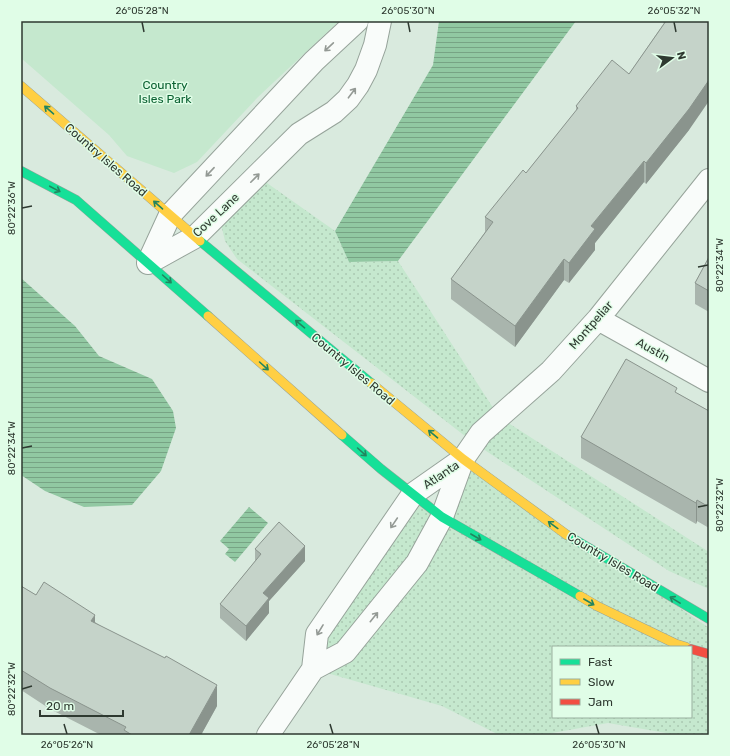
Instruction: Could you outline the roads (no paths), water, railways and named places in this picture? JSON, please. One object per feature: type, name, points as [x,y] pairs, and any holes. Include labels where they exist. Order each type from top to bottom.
[{"type":"street","points":[[148,263],[170,215],[314,61],[357,21]]},
{"type":"street","name":"Cove Lane","points":[[148,263],[195,237],[299,134],[334,112],[348,99],[366,70],[375,45],[380,21]]},
{"type":"street","name":"Country Isles Road","points":[[21,86],[195,237],[462,459],[574,540],[709,619]]},
{"type":"street","points":[[21,171],[76,200],[381,469],[442,517],[597,606],[683,646]]},
{"type":"street","name":"Montpeliar","points":[[462,459],[481,433],[551,371],[598,318],[709,180]]},
{"type":"street","name":"Austin","points":[[598,318],[709,381]]},
{"type":"street","name":"Atlanta","points":[[313,669],[317,634],[413,494],[462,459]]},
{"type":"street","name":"Atlanta","points":[[268,735],[313,669],[345,652],[417,563],[442,517],[462,459]]},
{"type":"street","points":[[692,649],[709,654]]},
{"type":"park label","name":"Country Isles Park","points":[[165,92]]}]
